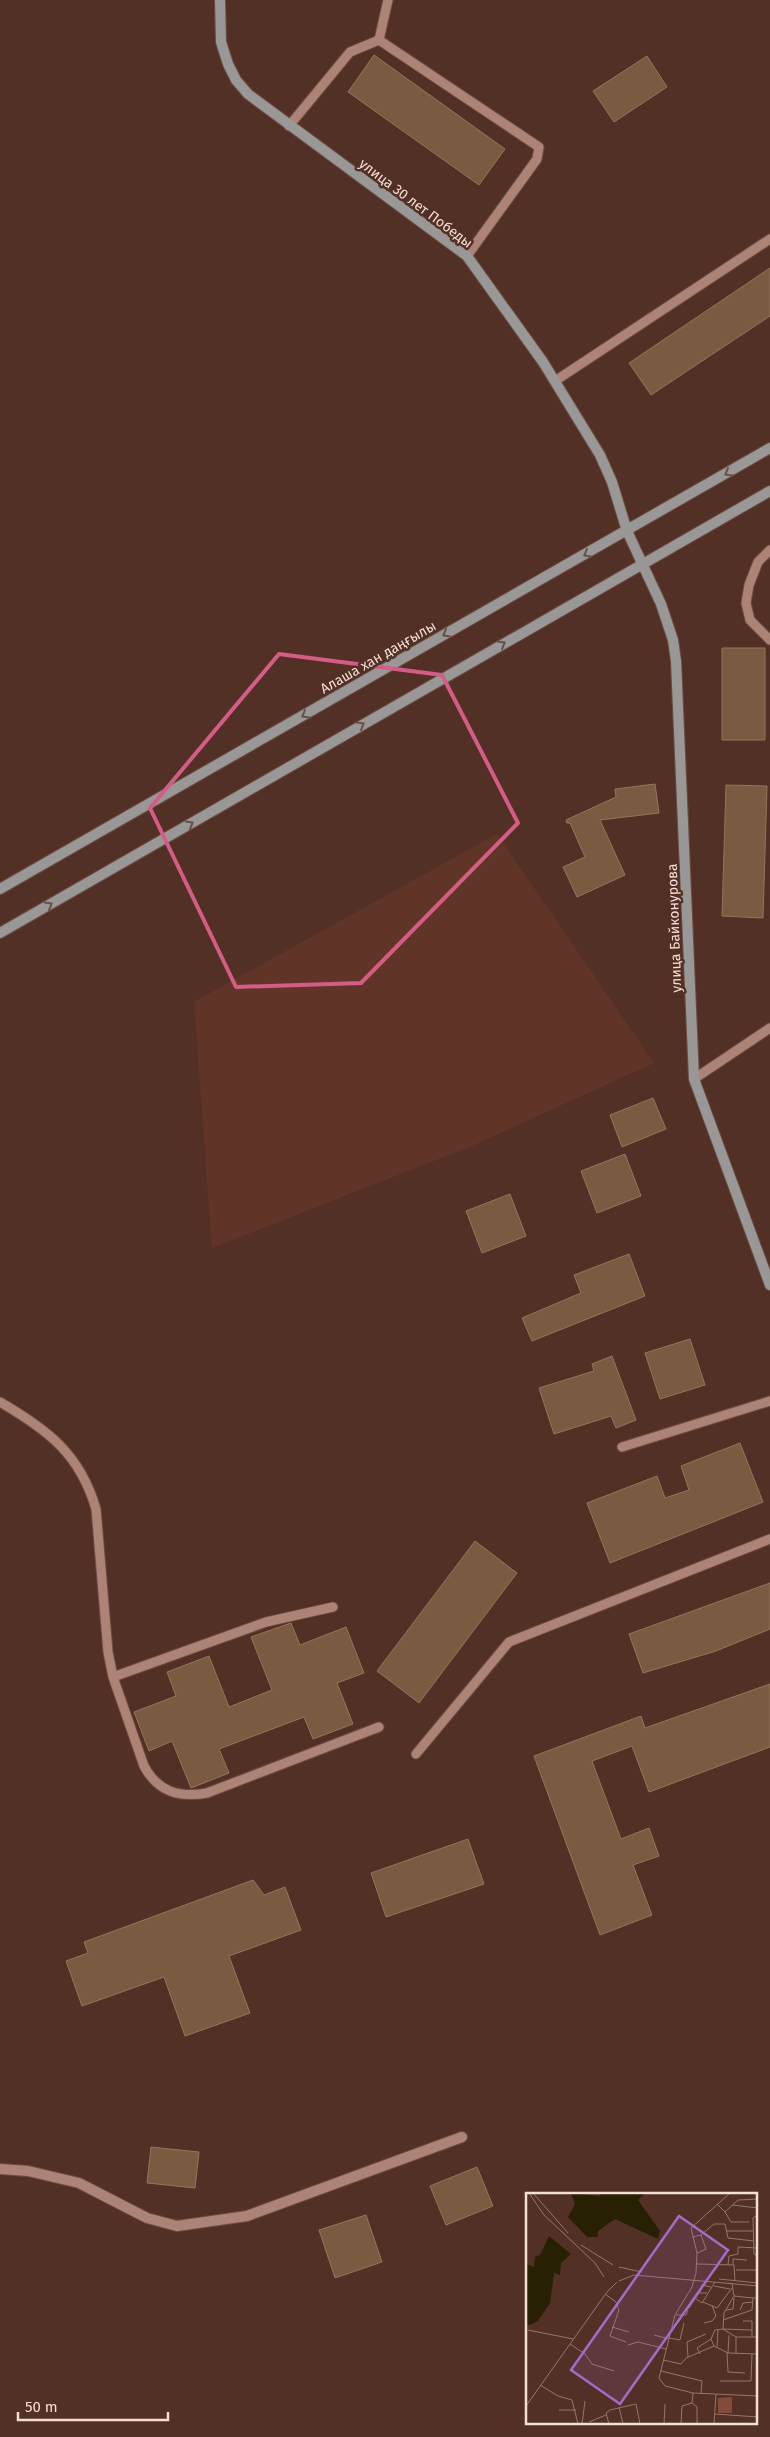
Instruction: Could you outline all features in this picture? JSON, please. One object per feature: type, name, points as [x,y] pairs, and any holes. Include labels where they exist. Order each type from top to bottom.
[{"type":"main road","name":"улица 30 лет Победы","points":[[220,0],[221,42],[232,72],[248,94],[466,256],[555,381],[600,455],[612,482],[627,530]]},
{"type":"main road","name":"Алаша хан даңғылы","points":[[0,889],[770,448]]},
{"type":"main road","points":[[4,931],[770,491]]},
{"type":"main road","name":"улица Байконурова","points":[[627,530],[667,622],[673,640],[676,661],[694,1078],[770,1284]]},
{"type":"street","points":[[0,2169],[28,2171],[80,2183],[147,2218],[177,2226],[247,2216],[462,2138]]},
{"type":"lane","points":[[379,40],[388,0]]},
{"type":"lane","points":[[289,126],[350,52],[379,40]]},
{"type":"lane","points":[[379,40],[539,147],[537,159],[466,256]]},
{"type":"lane","points":[[555,381],[770,239]]},
{"type":"lane","points":[[770,550],[758,562],[749,585],[746,604],[750,620],[770,640]]},
{"type":"lane","points":[[694,1078],[770,1028]]},
{"type":"lane","points":[[622,1447],[770,1401]]},
{"type":"lane","points":[[0,1402],[51,1436],[78,1466],[89,1486],[96,1509],[108,1652],[113,1677],[144,1766],[151,1778],[161,1787],[181,1795],[207,1793],[379,1726]]},
{"type":"lane","points":[[416,1754],[509,1642],[770,1539]]},
{"type":"lane","points":[[113,1677],[266,1622],[334,1607]]},
{"type":"highlighted area","points":[[279,654],[442,675],[518,823],[361,983],[236,987],[150,808]]},
{"type":"shaded area","points":[[497,834],[654,1063],[472,1146],[212,1248],[194,1002]]},
{"type":"building","points":[[374,55],[505,149],[479,185],[348,92]]},
{"type":"building","points":[[647,56],[667,87],[614,122],[593,91]]},
{"type":"building","points":[[770,268],[770,316],[651,395],[629,363]]},
{"type":"building","points":[[722,648],[765,648],[765,740],[722,740]]},
{"type":"building","points":[[655,784],[659,813],[600,820],[625,875],[577,897],[563,867],[585,857],[570,823],[567,823],[566,820],[616,797],[615,789]]},
{"type":"building","points":[[726,785],[767,786],[763,918],[722,916]]},
{"type":"building","points":[[653,1098],[666,1129],[622,1147],[610,1115]]},
{"type":"building","points":[[625,1154],[641,1196],[597,1213],[581,1171]]},
{"type":"building","points":[[510,1194],[526,1236],[482,1253],[466,1211]]},
{"type":"building","points":[[629,1254],[645,1296],[532,1341],[522,1318],[581,1293],[574,1275]]},
{"type":"building","points":[[690,1339],[705,1385],[660,1399],[645,1353]]},
{"type":"building","points":[[612,1356],[636,1420],[616,1428],[611,1416],[554,1434],[539,1388],[594,1371],[592,1364]]},
{"type":"building","points":[[740,1443],[763,1502],[610,1563],[587,1503],[657,1476],[665,1498],[689,1490],[681,1466]]},
{"type":"building","points":[[475,1541],[517,1573],[419,1703],[377,1671]]},
{"type":"building","points":[[770,1583],[770,1629],[716,1651],[643,1673],[629,1634]]},
{"type":"building","points":[[291,1623],[300,1645],[346,1627],[364,1673],[337,1683],[353,1724],[313,1739],[304,1717],[219,1749],[229,1773],[191,1788],[172,1741],[149,1751],[134,1712],[176,1696],[167,1672],[209,1656],[229,1707],[272,1690],[251,1637]]},
{"type":"building","points":[[770,1684],[770,1747],[649,1792],[632,1746],[592,1761],[621,1839],[649,1828],[659,1856],[633,1865],[652,1915],[600,1935],[534,1756],[641,1716],[645,1728]]},
{"type":"building","points":[[468,1839],[484,1884],[386,1917],[371,1873]]},
{"type":"building","points":[[253,1880],[264,1895],[285,1887],[301,1930],[229,1956],[250,2013],[185,2036],[164,1977],[82,2006],[66,1961],[88,1953],[84,1942]]},
{"type":"building","points":[[151,2147],[199,2152],[195,2188],[147,2183]]},
{"type":"building","points":[[477,2167],[493,2206],[446,2225],[430,2186]]},
{"type":"building","points":[[366,2215],[382,2262],[335,2278],[319,2230]]}]
